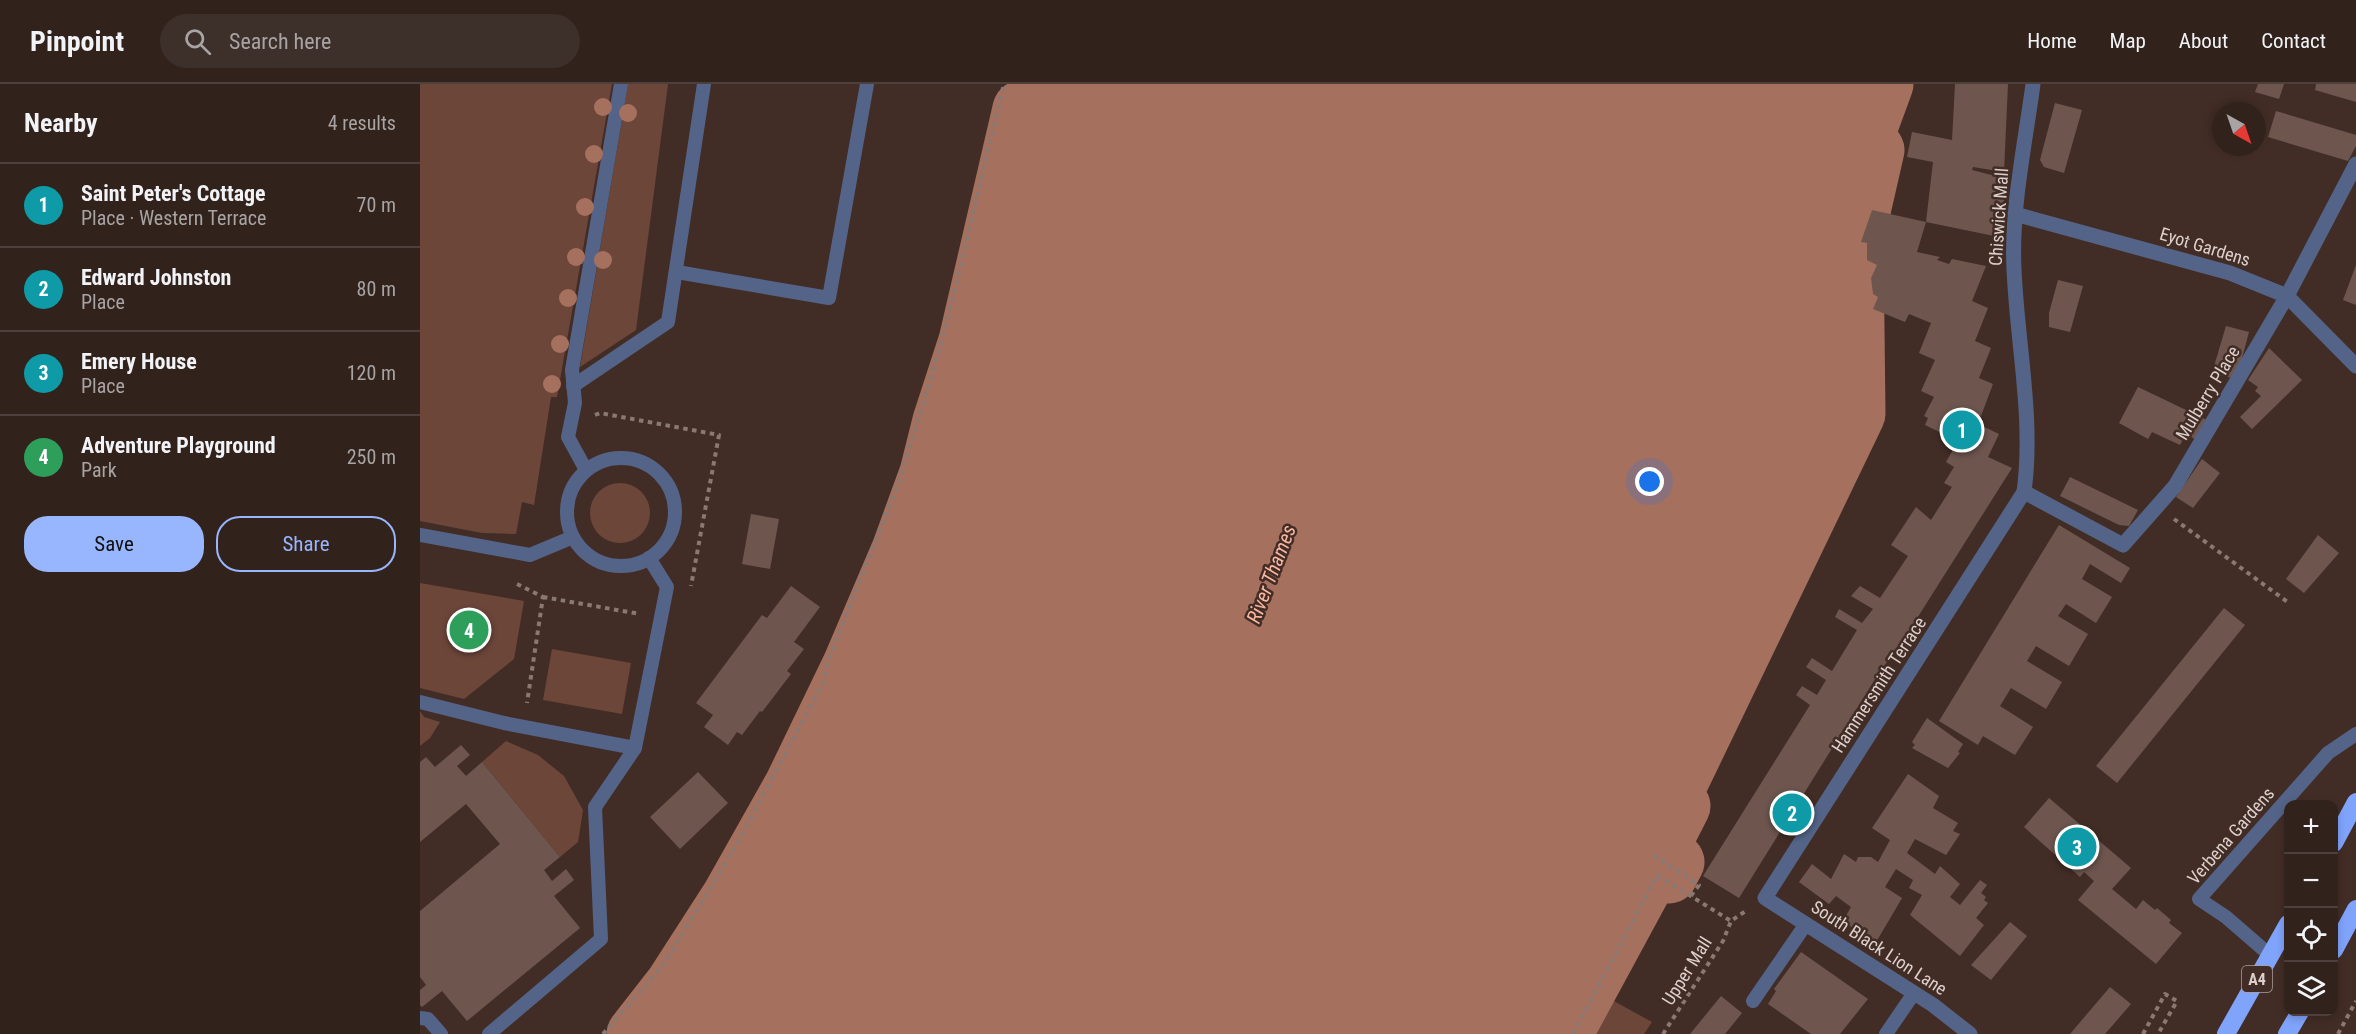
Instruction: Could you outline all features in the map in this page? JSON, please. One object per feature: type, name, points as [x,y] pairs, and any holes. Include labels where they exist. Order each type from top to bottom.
[{"type":"highway","points":[[2338,836],[2356,802]]},
{"type":"highway","points":[[2338,943],[2356,909]]},
{"type":"highway","name":"A4","points":[[2226,1034],[2284,933]]},
{"type":"highway","points":[[2288,1034],[2297,1016]]},
{"type":"street","name":"Chiswick Mall","points":[[2024,492],[2027,468],[2026,423],[2014,268],[2015,214],[2033,84]]},
{"type":"street","name":"Mulberry Place","points":[[2024,492],[2123,545],[2137,538],[2157,506],[2175,486],[2288,296],[2356,164]]},
{"type":"street","name":"Eyot Gardens","points":[[2015,214],[2230,273],[2288,296],[2356,366]]},
{"type":"street","name":"Hammersmith Terrace","points":[[1765,898],[2024,492]]},
{"type":"street","name":"South Black Lion Lane","points":[[1765,898],[1914,993],[1970,1034]]},
{"type":"lane","points":[[586,470],[568,437],[575,403],[572,370],[621,84]]},
{"type":"lane","points":[[573,386],[668,322],[704,84]]},
{"type":"lane","points":[[677,272],[829,298],[867,84]]},
{"type":"lane","points":[[618,458],[636,459],[652,467],[664,479],[672,496],[675,513],[671,531],[662,546],[649,558],[624,565],[598,561],[583,551],[573,537],[567,519],[567,501],[574,484],[586,470],[601,461],[618,458]]},
{"type":"lane","points":[[420,535],[530,555],[573,537]]},
{"type":"lane","points":[[489,1034],[600,939],[595,807],[635,748],[667,587],[649,558]]},
{"type":"lane","points":[[420,702],[504,723],[635,748]]},
{"type":"lane","name":"Verbena Gardens","points":[[2271,956],[2226,917],[2199,899],[2328,753],[2356,734]]},
{"type":"lane","points":[[1753,1001],[1806,924]]},
{"type":"lane","points":[[1886,1034],[1914,993]]},
{"type":"lane","points":[[420,1018],[428,1019],[441,1034]]},
{"type":"path","points":[[603,1034],[664,964],[734,849],[824,681],[829,659],[900,479],[941,345],[1004,84]]},
{"type":"path","points":[[587,417],[600,413],[719,435],[691,587]]},
{"type":"path","points":[[2157,506],[2289,603]]},
{"type":"path","points":[[517,584],[543,597],[661,618]]},
{"type":"path","points":[[527,703],[543,597]]},
{"type":"path","points":[[1573,1034],[1657,875],[1690,897],[1699,885],[1654,855]]},
{"type":"path","name":"Upper Mall","points":[[1663,1034],[1723,941],[1731,921],[1690,897]]},
{"type":"path","points":[[2143,1034],[2165,994],[2177,1001],[2158,1034]]},
{"type":"path","points":[[2338,1034],[2356,1001]]},
{"type":"path","points":[[2351,1011],[2356,1014]]},
{"type":"shaded area","points":[[420,84],[612,84],[557,397],[551,397],[534,505],[522,502],[516,534],[482,533],[420,521]]},
{"type":"shaded area","points":[[628,84],[668,84],[636,330],[580,367]]},
{"type":"shaded area","points":[[620,483],[641,492],[650,513],[641,534],[620,543],[599,534],[590,513],[599,492]]},
{"type":"shaded area","points":[[420,583],[524,601],[514,659],[464,699],[420,688]]},
{"type":"shaded area","points":[[552,649],[631,663],[622,714],[543,700]]},
{"type":"shaded area","points":[[420,711],[424,717],[440,722],[430,738],[420,746]]},
{"type":"shaded area","points":[[506,741],[538,755],[564,776],[583,810],[578,842],[560,857],[482,762]]},
{"type":"shaded area","points":[[1601,994],[1652,1022],[1644,1034],[1577,1034]]},
{"type":"water","name":"River Thames","points":[[1025,84],[1885,84],[1863,144],[1876,150],[1855,242],[1857,414],[1674,796],[1682,806],[1659,851],[1676,862],[1669,875],[1654,866],[1564,1034],[635,1034],[674,984],[730,897],[793,785],[851,665],[900,550],[928,473],[941,421],[967,341]]},
{"type":"building","points":[[1955,84],[2008,84],[2004,172],[1973,167],[1972,170],[2007,179],[1999,237],[1926,222],[1933,162],[1907,157],[1912,132],[1952,140]]},
{"type":"building","points":[[2258,84],[2284,84],[2279,99],[2255,92]]},
{"type":"building","points":[[2316,84],[2356,84],[2356,102],[2315,90]]},
{"type":"building","points":[[2055,103],[2082,110],[2064,173],[2044,167],[2040,160]]},
{"type":"building","points":[[2276,111],[2356,135],[2356,146],[2348,161],[2268,137]]},
{"type":"building","points":[[1872,210],[1926,222],[1917,252],[1940,257],[1937,260],[1949,264],[1952,259],[1986,266],[1972,301],[1988,308],[1975,341],[1991,348],[1979,378],[1993,384],[1981,416],[1966,410],[1964,417],[1999,434],[1988,457],[2012,468],[1909,631],[1877,676],[1739,898],[1703,876],[1810,705],[1796,695],[1802,686],[1817,695],[1826,680],[1806,667],[1812,658],[1832,671],[1857,630],[1835,617],[1839,609],[1862,623],[1873,609],[1851,596],[1860,586],[1880,598],[1908,556],[1891,545],[1916,507],[1931,520],[1952,487],[1944,483],[1954,467],[1946,462],[1958,441],[1925,425],[1928,418],[1924,416],[1934,397],[1921,391],[1935,360],[1919,353],[1931,323],[1909,314],[1905,322],[1873,309],[1878,297],[1873,294],[1871,278],[1877,265],[1867,260],[1867,243],[1861,242]]},
{"type":"building","points":[[2356,265],[2356,305],[2343,300]]},
{"type":"building","points":[[2058,280],[2083,286],[2070,332],[2049,327],[2049,313]]},
{"type":"building","points":[[2226,326],[2249,332],[2241,362],[2232,378],[2212,373]]},
{"type":"building","points":[[2269,348],[2302,380],[2252,429],[2240,417],[2261,396],[2255,391],[2258,387],[2248,380]]},
{"type":"building","points":[[2138,387],[2209,421],[2198,441],[2186,434],[2180,445],[2152,432],[2148,439],[2119,423]]},
{"type":"building","points":[[2202,459],[2220,473],[2193,508],[2176,497]]},
{"type":"building","points":[[2070,477],[2138,510],[2129,526],[2119,525],[2060,496]]},
{"type":"building","points":[[751,514],[779,519],[770,569],[742,564]]},
{"type":"building","points":[[2059,525],[2130,568],[2121,583],[2090,564],[2082,579],[2112,597],[2096,623],[2066,604],[2058,616],[2088,634],[2069,666],[2036,646],[2027,661],[2062,682],[2046,709],[2011,688],[2000,706],[2033,727],[2015,755],[1983,736],[1978,745],[1939,721]]},
{"type":"building","points":[[2318,535],[2339,553],[2304,593],[2286,579]]},
{"type":"building","points":[[791,586],[820,607],[794,642],[804,649],[787,671],[791,674],[762,712],[760,711],[742,735],[737,732],[728,745],[704,727],[713,715],[696,703],[762,615],[767,618]]},
{"type":"building","points":[[2224,608],[2245,625],[2117,783],[2096,766]]},
{"type":"building","points":[[1927,718],[1963,744],[1958,752],[1960,753],[1948,768],[1912,748],[1915,745],[1912,742]]},
{"type":"building","points":[[461,745],[470,755],[457,766],[466,776],[482,762],[560,857],[544,870],[552,881],[566,869],[574,880],[554,896],[580,928],[467,1021],[442,991],[422,1007],[420,1005],[420,990],[426,985],[420,977],[420,911],[500,844],[466,804],[420,842],[420,762],[426,757],[435,767]]},
{"type":"building","points":[[698,772],[728,803],[680,849],[650,817]]},
{"type":"building","points":[[1908,774],[1939,796],[1933,808],[1958,823],[1953,831],[1960,834],[1946,855],[1915,839],[1907,853],[1935,874],[1940,866],[1960,884],[1950,897],[1960,905],[1980,880],[1987,885],[1981,893],[1986,897],[1984,900],[1988,903],[1976,918],[1984,925],[1960,956],[1910,915],[1922,895],[1909,888],[1913,880],[1896,869],[1885,887],[1902,898],[1875,944],[1843,921],[1851,907],[1836,896],[1829,904],[1799,882],[1812,864],[1831,879],[1844,854],[1856,862],[1858,857],[1871,857],[1878,862],[1890,840],[1872,828]]},
{"type":"building","points":[[2049,798],[2131,868],[2112,889],[2136,909],[2143,900],[2155,910],[2157,908],[2171,920],[2169,923],[2182,933],[2156,964],[2078,900],[2094,881],[2084,872],[2080,877],[2024,827]]},
{"type":"building","points":[[2010,922],[2027,936],[1991,980],[1971,965]]},
{"type":"building","points":[[1801,952],[1868,999],[1840,1034],[1811,1034],[1768,1004],[1776,991],[1774,989]]},
{"type":"building","points":[[2110,987],[2131,1004],[2105,1034],[2070,1034]]},
{"type":"building","points":[[1721,996],[1742,1013],[1725,1034],[1690,1034]]},
{"type":"waterway","points":[[1605,793],[1659,851],[1682,806],[1673,796],[1857,414],[1855,242],[1876,150],[1863,144],[1885,84]]},
{"type":"waterway","points":[[635,1034],[674,984],[730,897],[793,785],[851,665],[900,550],[928,473],[941,421],[967,341],[1021,109],[1070,162]]},
{"type":"waterway","points":[[1564,1034],[1655,866],[1669,875],[1676,862],[1660,851]]},
{"type":"place","name":"Saint Peter's Cottage","points":[[1962,430]]},
{"type":"place","name":"Adventure Playground","points":[[469,630]]},
{"type":"place","name":"Edward Johnston","points":[[1792,813]]},
{"type":"place","name":"Emery House","points":[[2077,847]]}]
